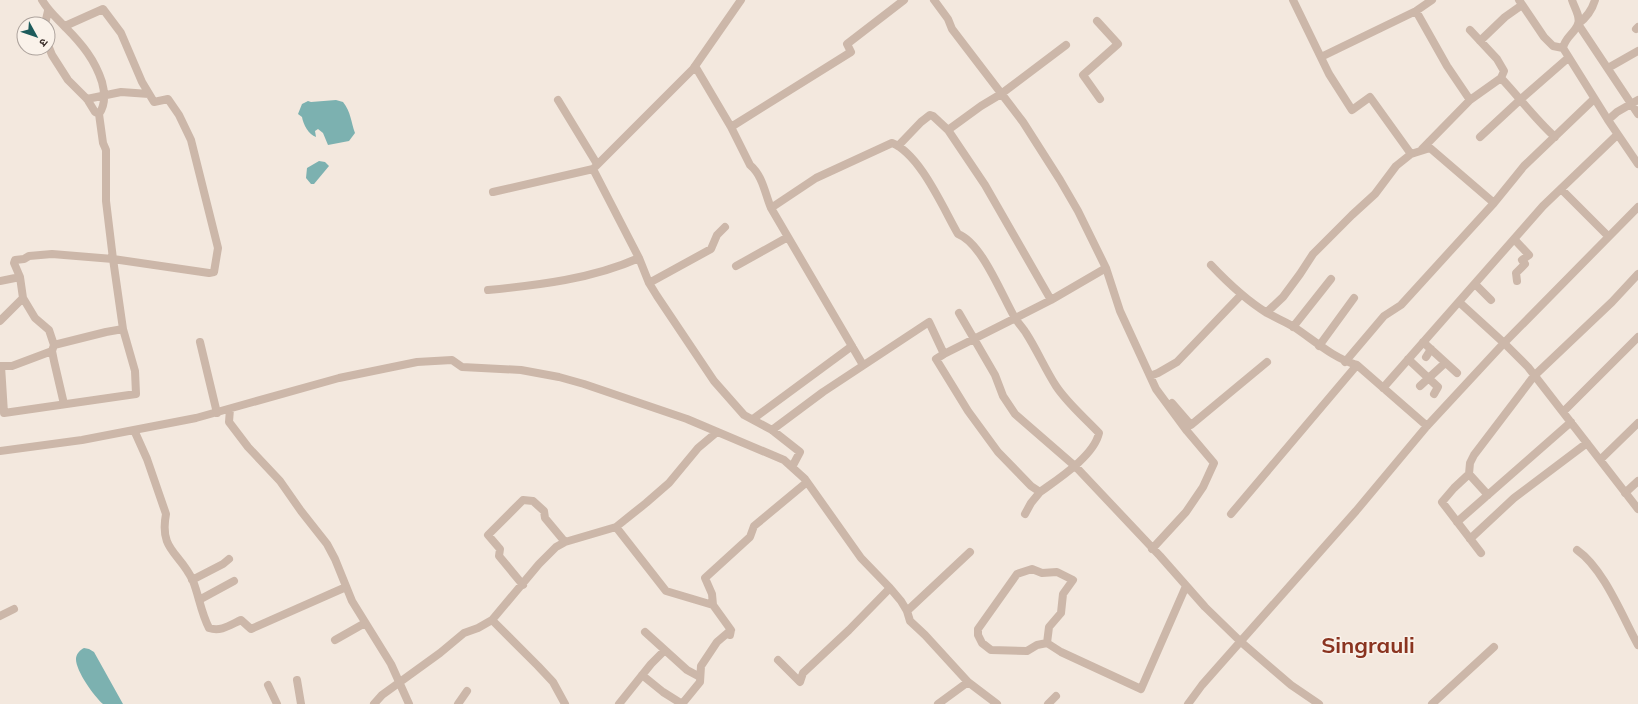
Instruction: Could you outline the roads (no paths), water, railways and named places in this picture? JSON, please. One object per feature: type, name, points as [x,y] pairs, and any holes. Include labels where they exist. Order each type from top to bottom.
[{"type":"street","points":[[42,0],[48,11],[65,26],[84,47],[98,70],[106,95],[99,114],[103,143],[106,150],[106,201],[123,329],[135,371],[136,394],[4,413],[0,366],[12,366],[53,348],[106,332],[123,329]]},
{"type":"street","points":[[493,192],[595,167],[695,66],[741,0]]},
{"type":"street","points":[[731,127],[851,52],[847,44],[904,0]]},
{"type":"street","points":[[934,0],[948,19],[952,29],[1038,143],[1078,210],[1106,268],[1120,311],[1156,389],[1214,462],[1202,487],[1186,512],[1152,549]]},
{"type":"street","points":[[1293,0],[1329,74],[1352,110],[1370,97],[1411,154]]},
{"type":"street","points":[[1321,57],[1416,11],[1432,0]]},
{"type":"street","points":[[1572,0],[1578,16],[1578,24],[1598,56],[1635,102],[1638,114]]},
{"type":"street","points":[[1595,0],[1593,8],[1564,42],[1563,48],[1617,135],[1638,164]]},
{"type":"street","points":[[1480,41],[1520,1],[1544,37],[1553,46],[1563,48]]},
{"type":"street","points":[[64,404],[48,330],[35,318],[23,298],[20,277],[14,263],[15,260],[24,259],[29,256],[52,254],[113,259],[198,272],[214,272],[218,248],[191,140],[179,115],[168,99],[154,102],[142,82],[121,33],[102,9],[65,26]]},
{"type":"street","points":[[47,16],[48,11]]},
{"type":"street","points":[[1416,11],[1447,66],[1470,100]]},
{"type":"street","points":[[1097,21],[1118,44],[1083,75],[1100,99]]},
{"type":"street","points":[[1420,151],[1470,100],[1501,78],[1504,71],[1497,59],[1470,30]]},
{"type":"street","points":[[948,130],[981,106],[1001,94],[1066,45]]},
{"type":"street","points":[[1608,68],[1638,51]]},
{"type":"street","points":[[53,56],[68,80],[87,99],[95,112],[99,114]]},
{"type":"street","points":[[1480,138],[1521,98],[1568,58]]},
{"type":"street","points":[[695,66],[731,127],[750,165],[755,169],[767,194],[771,208],[863,365]]},
{"type":"street","points":[[1501,78],[1521,98],[1541,124],[1555,137]]},
{"type":"street","points":[[87,99],[121,92],[149,94]]},
{"type":"street","points":[[1345,362],[1384,316],[1401,305],[1494,203],[1524,166],[1594,99]]},
{"type":"street","points":[[558,100],[595,167],[639,258],[649,283],[714,381],[744,415],[772,430],[800,452],[792,467]]},
{"type":"street","points":[[1608,120],[1617,112],[1635,102]]},
{"type":"street","points":[[898,146],[921,122],[930,115],[948,130],[984,185],[1051,300]]},
{"type":"street","points":[[1383,388],[1543,206],[1617,135]]},
{"type":"street","points":[[771,208],[816,178],[892,143],[898,146],[911,158],[934,189],[958,234],[965,236],[982,257],[998,284],[1015,319],[1026,332],[1047,371],[1068,403],[1099,433],[1098,439],[1076,467],[1040,492],[1031,503],[1025,514]]},
{"type":"street","points":[[1267,312],[1283,297],[1313,254],[1375,194],[1396,166],[1411,154],[1430,148],[1494,203]]},
{"type":"street","points":[[1561,189],[1608,236]]},
{"type":"street","points":[[1188,704],[1202,685],[1356,512],[1427,426],[1504,343],[1638,207]]},
{"type":"street","points":[[649,283],[711,249],[717,235],[725,227]]},
{"type":"street","points":[[736,266],[788,237]]},
{"type":"street","points":[[1514,239],[1529,255],[1522,260],[1525,264],[1516,273],[1517,282]]},
{"type":"street","points":[[488,290],[533,286],[587,276],[639,258]]},
{"type":"street","points":[[1211,265],[1242,295],[1267,312],[1294,327],[1319,346],[1345,362],[1357,365],[1427,426]]},
{"type":"street","points":[[1040,492],[1031,486],[1010,466],[998,452],[968,411],[936,359],[1051,300],[1106,268]]},
{"type":"street","points":[[1481,553],[1442,502],[1469,474],[1470,463],[1474,455],[1534,376],[1612,302],[1638,274]]},
{"type":"street","points":[[0,281],[20,277]]},
{"type":"street","points":[[1294,327],[1331,279]]},
{"type":"street","points":[[1475,284],[1491,300]]},
{"type":"street","points":[[1150,376],[1177,362],[1242,295]]},
{"type":"street","points":[[0,321],[23,298]]},
{"type":"street","points":[[1319,346],[1354,298]]},
{"type":"street","points":[[1459,302],[1528,367],[1638,509]]},
{"type":"street","points":[[959,313],[995,375],[1003,396],[1016,414],[1076,467],[1205,607],[1241,642],[1291,685],[1319,704]]},
{"type":"street","points":[[772,430],[823,392],[929,322],[944,354]]},
{"type":"street","points":[[1563,412],[1638,337]]},
{"type":"street","points":[[200,342],[217,413]]},
{"type":"street","points":[[1423,342],[1429,353],[1457,373]]},
{"type":"street","points":[[753,419],[852,346]]},
{"type":"street","points":[[1408,359],[1438,387],[1434,394]]},
{"type":"street","points":[[0,451],[82,440],[196,418],[339,378],[417,362],[452,360],[462,367],[521,370],[584,384],[687,419],[784,460],[807,482],[861,558],[890,588],[907,611],[910,621],[925,635],[968,682],[997,704]]},
{"type":"street","points":[[1164,400],[1170,402],[1191,424],[1267,362]]},
{"type":"street","points":[[1420,386],[1445,363]]},
{"type":"street","points":[[1231,514],[1357,365]]},
{"type":"street","points":[[230,409],[229,422],[252,451],[280,480],[301,511],[327,544],[335,559],[352,601],[391,664],[409,704]]},
{"type":"street","points":[[1457,522],[1571,422]]},
{"type":"street","points":[[1600,460],[1638,424]]},
{"type":"street","points":[[134,430],[147,459],[166,514],[164,523],[164,537],[192,580],[209,628],[215,630],[222,629],[241,620],[251,629],[346,587]]},
{"type":"street","points":[[374,704],[382,695],[440,653],[464,633],[478,628],[492,620],[523,585],[539,564],[556,547],[565,542],[616,527],[646,504],[669,483],[698,448],[717,432]]},
{"type":"street","points":[[1470,539],[1514,498],[1587,443]]},
{"type":"street","points":[[1469,474],[1488,494]]},
{"type":"street","points":[[1625,492],[1638,481]]},
{"type":"street","points":[[642,675],[663,692],[682,704],[700,682],[702,666],[717,642],[730,633],[712,605],[712,594],[705,578],[750,537],[754,526],[807,482]]},
{"type":"street","points":[[523,585],[499,556],[500,549],[488,535],[509,512],[523,500],[533,501],[544,510],[545,518],[565,542]]},
{"type":"street","points":[[616,527],[666,591],[712,605]]},
{"type":"street","points":[[1577,550],[1586,556],[1600,576],[1638,645]]},
{"type":"street","points":[[907,611],[970,552]]},
{"type":"street","points":[[192,580],[229,559]]},
{"type":"street","points":[[1048,643],[1049,627],[1061,613],[1063,594],[1073,580],[1057,572],[1042,573],[1032,570],[1017,574],[978,629],[978,635],[982,644],[991,650],[1027,651],[1048,643],[1061,652],[1140,689],[1186,586]]},
{"type":"street","points":[[199,600],[234,581]]},
{"type":"street","points":[[778,660],[800,682],[803,673],[850,630],[890,588]]},
{"type":"street","points":[[0,616],[14,608]]},
{"type":"street","points":[[492,620],[548,677],[565,704]]},
{"type":"street","points":[[335,640],[365,623]]},
{"type":"street","points":[[644,632],[687,670],[700,677]]},
{"type":"street","points":[[1432,704],[1494,648]]},
{"type":"street","points":[[619,704],[664,650]]},
{"type":"street","points":[[297,680],[301,704]]},
{"type":"street","points":[[938,704],[968,682]]},
{"type":"street","points":[[268,685],[277,704]]},
{"type":"street","points":[[458,704],[467,691]]},
{"type":"street","points":[[1048,704],[1056,696]]},
{"type":"water","points":[[336,100],[343,102],[349,113],[355,133],[349,141],[328,145],[323,133],[318,129],[315,131],[316,137],[313,136],[305,126],[302,117],[298,114],[302,104],[308,101]]},
{"type":"water","points":[[319,161],[325,162],[329,166],[314,184],[311,184],[306,178],[307,168]]},
{"type":"water","points":[[84,648],[94,652],[123,704],[103,704],[90,689],[82,676],[76,658],[80,651]]},
{"type":"district","name":"Singrauli","points":[[1368,645]]}]
